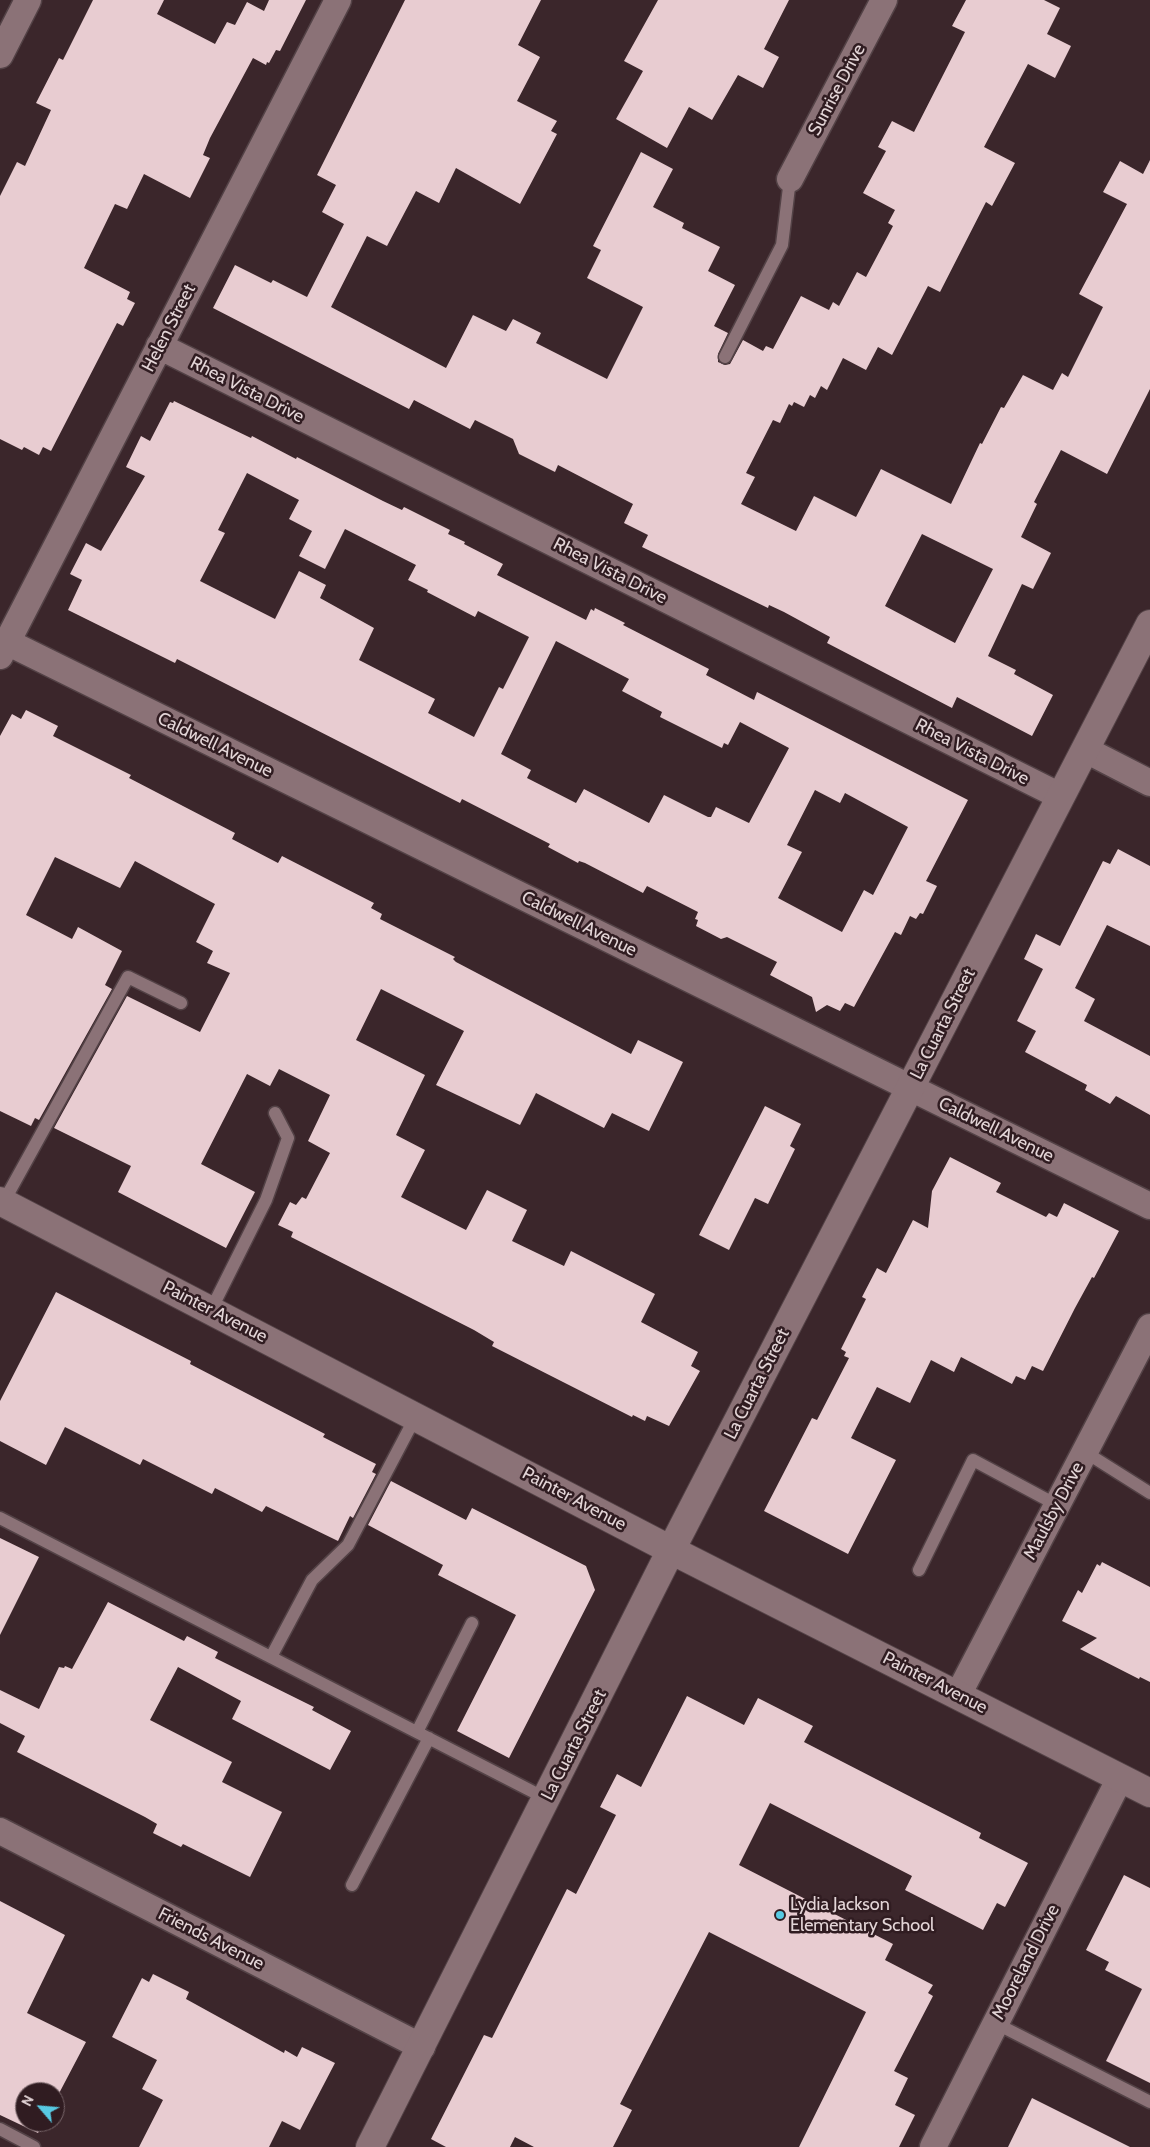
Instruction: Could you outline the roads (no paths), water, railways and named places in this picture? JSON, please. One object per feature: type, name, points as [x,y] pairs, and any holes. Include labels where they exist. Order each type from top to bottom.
[{"type":"street","points":[[0,56],[28,0]]},
{"type":"street","name":"Helen Street","points":[[4,649],[338,0]]},
{"type":"street","name":"Sunrise Drive","points":[[790,179],[884,0]]},
{"type":"street","name":"Rhea Vista Drive","points":[[159,346],[1060,796]]},
{"type":"street","name":"La Cuarta Street","points":[[370,2147],[671,1550],[1150,624]]},
{"type":"street","name":"Caldwell Avenue","points":[[4,649],[911,1088],[1150,1206]]},
{"type":"street","points":[[1086,750],[1150,783]]},
{"type":"street","name":"Painter Avenue","points":[[1,1202],[671,1550],[1150,1793]]},
{"type":"street","name":"Maulsby Drive","points":[[958,1695],[1150,1327]]},
{"type":"street","name":"Mooreland Drive","points":[[933,2147],[1120,1778]]},
{"type":"street","name":"Friends Avenue","points":[[0,1831],[422,2047]]},
{"type":"lane","points":[[725,358],[782,245],[790,179]]},
{"type":"lane","points":[[1,1202],[128,977],[181,1003]]},
{"type":"lane","points":[[211,1310],[266,1200],[288,1138],[274,1113]]},
{"type":"lane","points":[[271,1657],[312,1580],[348,1545],[416,1416]]},
{"type":"lane","points":[[1085,1452],[1150,1493]]},
{"type":"lane","points":[[919,1570],[972,1460],[1057,1505]]},
{"type":"lane","points":[[0,1518],[547,1799]]},
{"type":"lane","points":[[352,1885],[423,1735],[472,1623]]},
{"type":"lane","points":[[995,2023],[1150,2102]]},
{"type":"lane","points":[[0,2129],[34,2147]]},
{"type":"place","name":"Lydia Jackson Elementary School","points":[[780,1915]]}]
